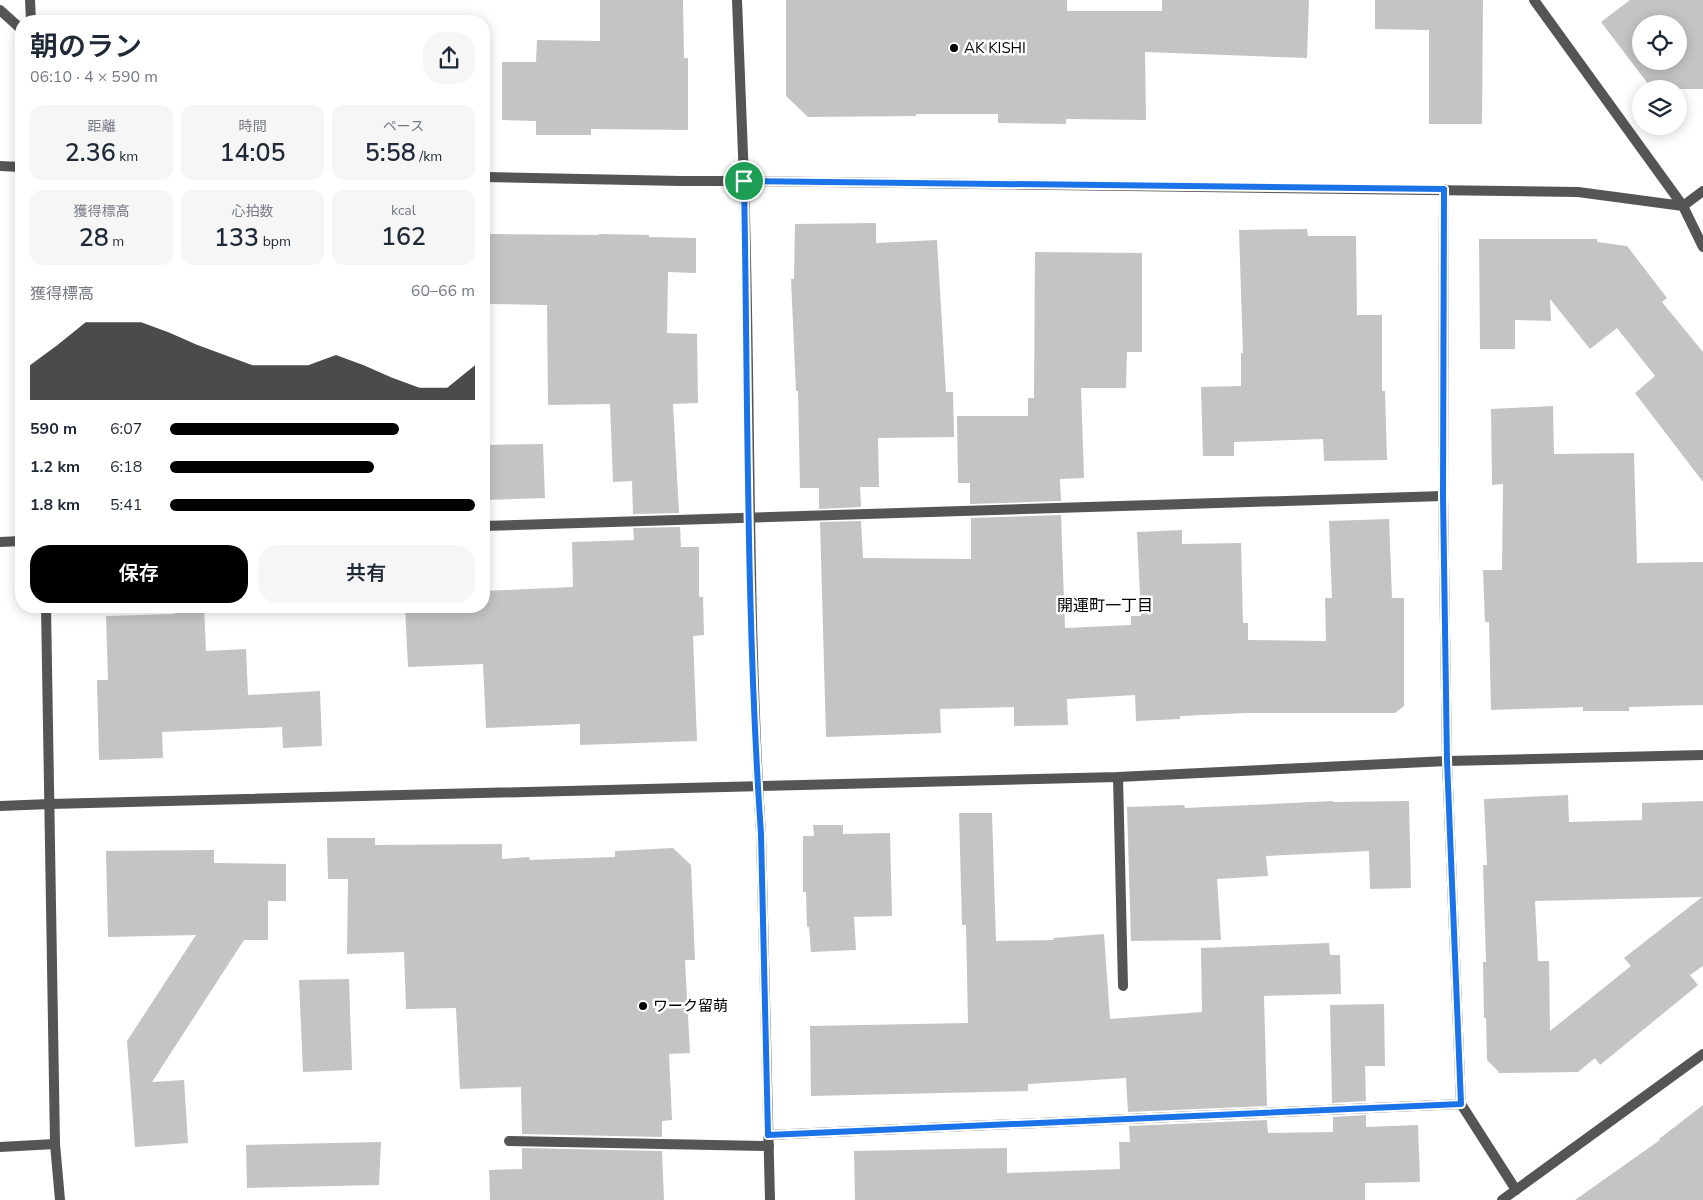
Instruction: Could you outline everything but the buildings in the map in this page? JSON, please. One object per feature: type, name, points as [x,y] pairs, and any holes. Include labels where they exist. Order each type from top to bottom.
[{"type":"street","points":[[30,0],[30,15]]},
{"type":"street","points":[[737,0],[744,181],[749,518],[761,834],[770,1200]]},
{"type":"street","points":[[1534,0],[1683,206],[1703,247]]},
{"type":"street","points":[[0,10],[15,24]]},
{"type":"street","points":[[0,166],[15,167]]},
{"type":"street","points":[[490,177],[1578,192],[1683,206],[1703,192]]},
{"type":"street","points":[[1444,189],[1443,496],[1447,760],[1461,1104],[1516,1190]]},
{"type":"street","points":[[490,526],[1443,496]]},
{"type":"street","points":[[0,542],[15,541]]},
{"type":"street","points":[[46,613],[55,1144],[60,1200]]},
{"type":"street","points":[[0,806],[1118,777],[1447,760],[1703,754]]},
{"type":"street","points":[[1118,777],[1123,986]]},
{"type":"street","points":[[1502,1200],[1703,1054]]},
{"type":"street","points":[[509,1141],[769,1140],[1461,1104]]},
{"type":"street","points":[[0,1147],[55,1144]]},
{"type":"place","name":"AK KISHI","points":[[954,48]]},
{"type":"place","name":"ワーク留萌","points":[[643,1006]]},
{"type":"district","name":"開運町一丁目","points":[[1105,605]]},
{"type":"route","points":[[744,181],[1444,189],[1443,496],[1447,760],[1461,1104],[768,1135],[761,834],[749,518],[744,181]]}]
